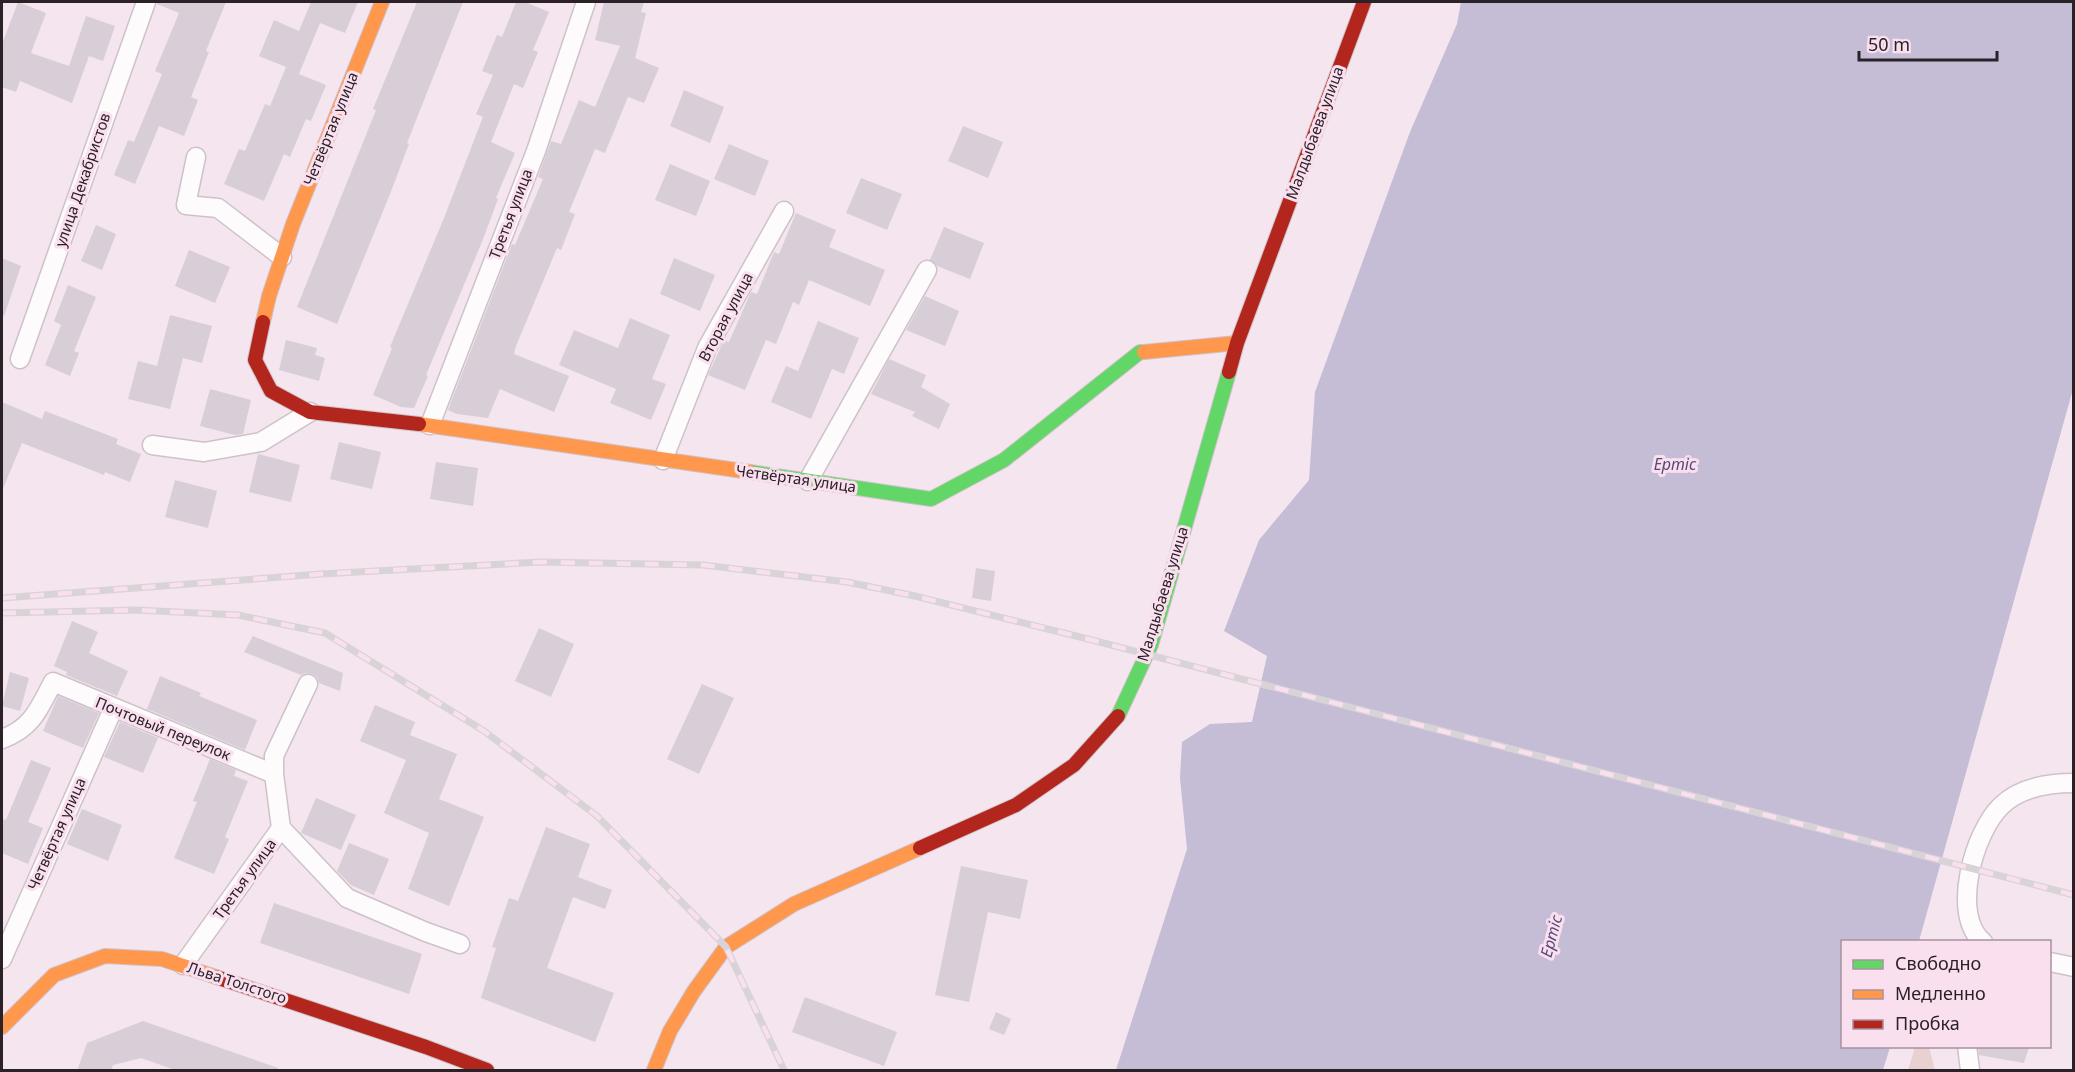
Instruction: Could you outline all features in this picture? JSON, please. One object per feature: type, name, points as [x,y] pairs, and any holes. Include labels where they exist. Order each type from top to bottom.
[{"type":"street","name":"улица Декабристов","points":[[20,359],[146,2]]},
{"type":"street","name":"Четвёртая улица","points":[[382,2],[293,224],[269,296],[255,360],[271,391],[310,412],[430,425],[931,499],[1004,460],[1140,352],[1237,343]]},
{"type":"street","name":"Третья улица","points":[[430,425],[536,151],[586,2]]},
{"type":"street","name":"Малдыбаева улица","points":[[654,1071],[670,1031],[694,991],[726,947],[794,903],[1016,805],[1074,765],[1117,718],[1150,645],[1237,343],[1364,2]]},
{"type":"street","points":[[196,157],[186,205],[218,208],[282,257]]},
{"type":"street","name":"Вторая улица","points":[[663,460],[707,348],[784,211]]},
{"type":"street","points":[[808,481],[927,270]]},
{"type":"street","points":[[152,445],[204,452],[261,442],[310,412]]},
{"type":"street","name":"Почтовый переулок","points":[[2,739],[18,733],[31,722],[53,682],[113,709],[274,774]]},
{"type":"street","name":"Третья улица","points":[[183,965],[281,828],[274,756],[308,684]]},
{"type":"street","name":"Четвёртая улица","points":[[2,959],[113,709]]},
{"type":"street","points":[[1981,940],[1976,936],[1968,910],[1968,882],[1973,854],[1983,831],[2001,806],[2025,789],[2056,783],[2073,783]]},
{"type":"street","points":[[281,828],[347,898],[426,933],[460,944]]},
{"type":"street","name":"Льва Толстого","points":[[2,1027],[54,975],[105,956],[162,959],[426,1047],[487,1071]]},
{"type":"street","points":[[2051,962],[2073,967]]},
{"type":"street","points":[[1967,1048],[1970,1071]]},
{"type":"shaded area","points":[[1915,1048],[1929,1048],[1935,1070],[1908,1070]]},
{"type":"water","name":"Ертіс","points":[[1461,2],[2073,2],[2073,389],[1919,940],[1841,940],[1841,1048],[1890,1048],[1883,1070],[1116,1070],[1187,849],[1180,778],[1182,742],[1210,724],[1252,722],[1267,656],[1224,631],[1259,540],[1309,480],[1315,392],[1410,132],[1457,24]]},
{"type":"building","points":[[18,2],[46,13],[31,53],[69,66],[86,16],[115,26],[103,61],[89,56],[72,103],[20,81],[16,92],[2,87],[2,44]]},
{"type":"building","points":[[157,2],[226,2],[206,51],[209,52],[191,97],[198,100],[184,136],[159,126],[135,184],[114,175],[128,140],[134,142],[162,74],[155,71],[179,13]]},
{"type":"building","points":[[311,2],[358,2],[345,33],[320,23],[299,74],[326,85],[311,121],[306,119],[290,157],[284,154],[264,201],[224,184],[239,149],[245,151],[265,104],[270,106],[286,67],[259,56],[274,20],[299,31]]},
{"type":"building","points":[[417,2],[463,2],[407,143],[409,144],[390,194],[337,324],[297,307]]},
{"type":"building","points":[[516,2],[525,2],[549,12],[533,50],[538,52],[523,88],[514,84],[491,142],[515,153],[496,198],[498,199],[482,242],[414,408],[401,407],[373,395],[392,348],[390,347],[483,117],[476,114],[493,75],[482,71],[497,35],[502,37]]},
{"type":"building","points":[[604,2],[644,2],[641,12],[646,13],[635,58],[659,68],[644,103],[628,97],[605,153],[595,149],[569,212],[575,214],[561,250],[557,248],[516,346],[514,354],[569,376],[554,412],[500,389],[488,418],[457,414],[448,410],[512,244],[515,245],[543,179],[538,177],[551,141],[561,144],[579,100],[595,107],[620,46],[595,40]]},
{"type":"building","points":[[684,90],[724,107],[710,143],[670,126]]},
{"type":"building","points":[[963,126],[1003,142],[988,178],[948,161]]},
{"type":"building","points":[[729,144],[769,161],[755,196],[714,179]]},
{"type":"building","points":[[670,164],[710,181],[696,216],[655,200]]},
{"type":"building","points":[[861,178],[902,194],[887,230],[846,213]]},
{"type":"building","points":[[796,213],[836,230],[829,247],[885,270],[870,306],[809,280],[799,305],[793,302],[776,344],[766,340],[745,390],[708,375],[724,340],[729,342],[751,292],[757,294],[774,252],[779,254]]},
{"type":"building","points":[[96,225],[116,234],[102,270],[81,261]]},
{"type":"building","points":[[944,227],[984,243],[970,279],[937,266],[930,260]]},
{"type":"building","points":[[189,250],[230,267],[215,303],[175,286]]},
{"type":"building","points":[[2,258],[21,266],[4,316],[2,316]]},
{"type":"building","points":[[674,258],[715,275],[700,311],[660,294]]},
{"type":"building","points":[[68,285],[96,297],[74,351],[79,353],[70,376],[45,365],[61,325],[54,321]]},
{"type":"building","points":[[925,296],[959,311],[945,346],[906,330]]},
{"type":"building","points":[[170,315],[212,326],[202,363],[183,358],[170,409],[128,399],[138,361],[157,366]]},
{"type":"building","points":[[630,318],[670,335],[652,379],[666,384],[651,420],[610,403],[616,389],[559,365],[574,330],[618,348]]},
{"type":"building","points":[[818,321],[859,338],[844,374],[832,369],[811,419],[771,402],[786,366],[798,371]]},
{"type":"building","points":[[286,340],[317,348],[315,355],[325,358],[319,381],[279,370]]},
{"type":"building","points":[[889,359],[926,375],[921,387],[950,404],[939,429],[912,416],[915,412],[871,394]]},
{"type":"building","points":[[210,389],[251,400],[243,434],[235,435],[200,426]]},
{"type":"building","points":[[2,402],[42,419],[45,411],[118,439],[116,444],[141,454],[130,482],[105,472],[104,475],[22,443],[2,491]]},
{"type":"building","points":[[339,442],[381,452],[372,489],[330,479]]},
{"type":"building","points":[[258,454],[300,465],[291,502],[249,492]]},
{"type":"building","points":[[436,462],[478,468],[473,506],[430,499]]},
{"type":"building","points":[[175,480],[217,491],[208,528],[165,517]]},
{"type":"building","points":[[976,568],[995,571],[991,601],[972,598]]},
{"type":"building","points":[[72,621],[98,632],[89,653],[128,671],[117,696],[66,675],[67,672],[54,666]]},
{"type":"building","points":[[539,628],[574,644],[551,697],[515,681]]},
{"type":"building","points":[[253,636],[343,673],[340,691],[319,683],[317,677],[312,674],[301,675],[244,652]]},
{"type":"building","points":[[10,672],[29,678],[20,711],[2,706]]},
{"type":"building","points":[[160,676],[201,693],[199,696],[257,720],[245,750],[147,709]]},
{"type":"building","points":[[702,684],[734,698],[699,774],[667,759]]},
{"type":"building","points":[[58,696],[99,713],[83,748],[43,731]]},
{"type":"building","points":[[375,705],[415,722],[410,735],[457,754],[439,799],[484,817],[449,906],[408,889],[429,833],[384,813],[406,760],[360,741]]},
{"type":"building","points":[[120,722],[158,738],[143,773],[104,757]]},
{"type":"building","points":[[210,759],[236,770],[234,776],[248,781],[225,837],[229,839],[214,874],[174,858],[197,802],[193,801]]},
{"type":"building","points":[[31,760],[51,768],[28,822],[43,828],[28,864],[2,853],[2,819],[6,820]]},
{"type":"building","points":[[316,798],[356,815],[341,850],[301,833]]},
{"type":"building","points":[[82,809],[122,825],[108,861],[67,844]]},
{"type":"building","points":[[546,827],[590,844],[578,877],[612,890],[605,909],[573,897],[547,968],[614,993],[595,1042],[481,998],[496,948],[492,947],[509,898],[518,901]]},
{"type":"building","points":[[349,843],[389,859],[374,895],[351,885],[337,871]]},
{"type":"building","points":[[961,866],[1028,880],[1020,919],[988,912],[969,1002],[935,995]]},
{"type":"building","points":[[274,903],[422,954],[409,994],[260,943]]},
{"type":"building","points":[[805,997],[897,1032],[884,1066],[792,1032]]},
{"type":"building","points":[[996,1012],[1011,1019],[1004,1035],[989,1029]]},
{"type":"building","points":[[143,1021],[278,1068],[278,1071],[178,1071],[141,1058],[113,1065],[111,1071],[77,1071],[87,1043]]},
{"type":"building","points":[[1978,1048],[2029,1048],[2024,1063],[1979,1055]]},
{"type":"railway","points":[[2,598],[321,574],[540,562],[703,565],[847,582],[915,596],[1088,639],[2074,895]]},
{"type":"railway","points":[[2,613],[136,610],[238,615],[325,633],[484,731],[597,816],[726,947],[784,1070]]},
{"type":"traffic: fast","points":[[750,472],[931,499],[1004,460],[1140,352],[1144,352]]},
{"type":"traffic: fast","points":[[1118,716],[1151,645],[1229,372]]},
{"type":"traffic: slow","points":[[263,322],[269,296],[293,224],[382,2]]},
{"type":"traffic: slow","points":[[1144,352],[1237,343]]},
{"type":"traffic: slow","points":[[419,424],[750,472]]},
{"type":"traffic: slow","points":[[654,1070],[670,1031],[694,991],[726,947],[794,904],[920,848]]},
{"type":"traffic: slow","points":[[2,1027],[54,975],[105,956],[162,959],[216,977]]},
{"type":"traffic: jam","points":[[1229,372],[1237,343],[1364,2]]},
{"type":"traffic: jam","points":[[263,322],[255,360],[271,391],[310,412],[419,424]]},
{"type":"traffic: jam","points":[[920,848],[1016,805],[1074,765],[1118,716]]},
{"type":"traffic: jam","points":[[216,977],[426,1047],[487,1070]]}]
